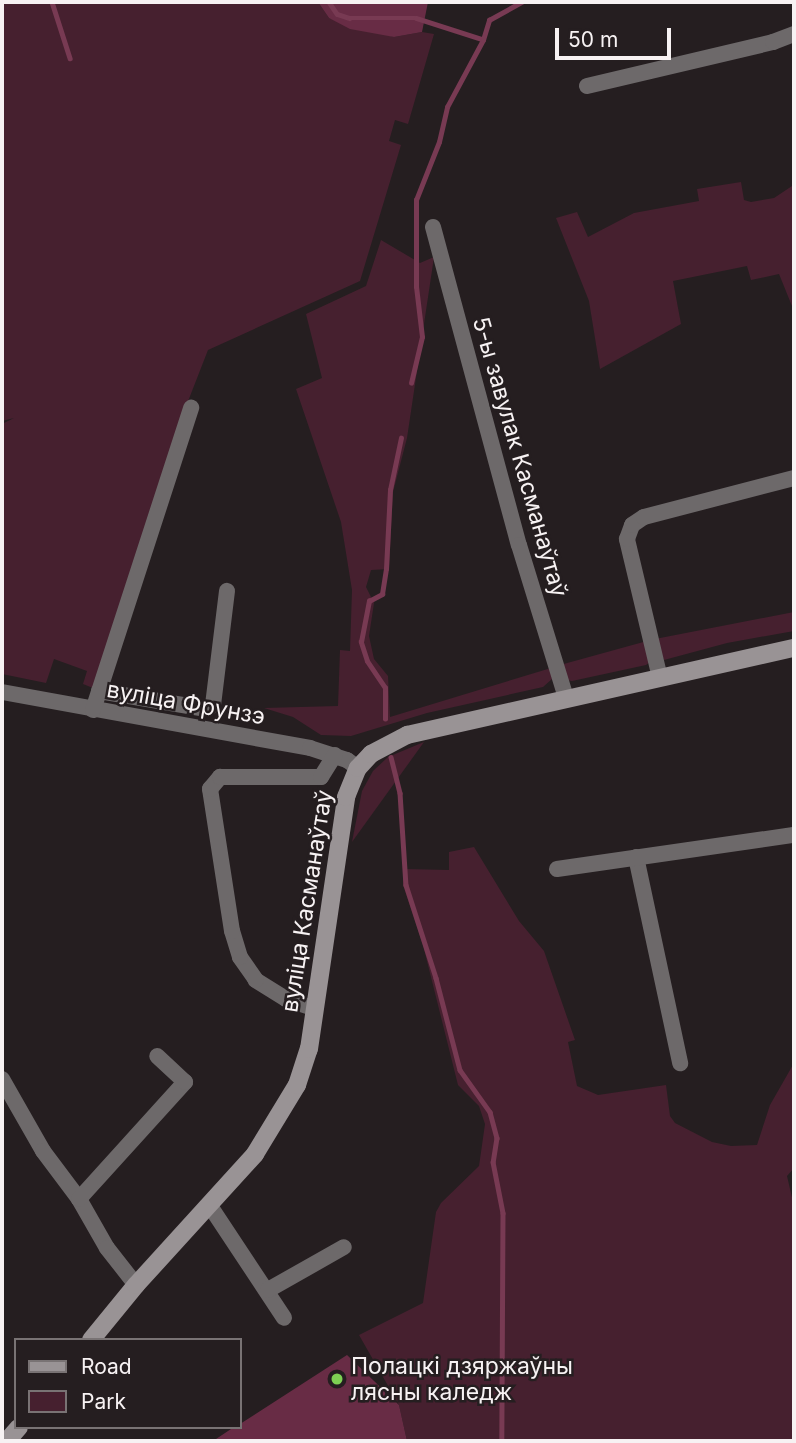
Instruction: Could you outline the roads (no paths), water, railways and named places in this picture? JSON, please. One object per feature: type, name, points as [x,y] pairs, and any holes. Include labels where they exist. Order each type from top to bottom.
[{"type":"main road","name":"вуліца Касманаўтаў","points":[[93,1338],[136,1285],[255,1154],[297,1085],[309,1049],[346,797],[358,768],[378,749],[407,735],[794,648]]},
{"type":"street","points":[[587,86],[773,43],[794,34]]},
{"type":"street","name":"5-ы завулак Касманаўтаў","points":[[433,227],[519,545],[566,698]]},
{"type":"street","points":[[93,710],[191,408]]},
{"type":"street","points":[[660,678],[626,539],[632,525],[644,517],[794,478]]},
{"type":"street","points":[[99,691],[207,709],[213,705],[227,591]]},
{"type":"street","name":"вуліца Фрунзэ","points":[[2,692],[310,748],[335,755],[358,768]]},
{"type":"street","points":[[313,1008],[286,999],[256,980],[240,957],[232,931],[210,789],[220,777],[321,777],[335,755]]},
{"type":"street","points":[[557,869],[794,835]]},
{"type":"street","points":[[636,857],[680,1063]]},
{"type":"street","points":[[79,1199],[185,1082],[157,1056]]},
{"type":"street","points":[[2,1079],[43,1151],[79,1199],[107,1248],[136,1285]]},
{"type":"street","points":[[210,1206],[284,1318]]},
{"type":"street","points":[[268,1290],[344,1248]]},
{"type":"waterway","points":[[52,2],[70,58]]},
{"type":"waterway","points":[[329,2],[337,14],[349,18],[416,18],[482,39]]},
{"type":"waterway","points":[[411,383],[422,337],[416,287],[416,200],[439,142],[447,107],[483,40],[489,20],[521,2]]},
{"type":"waterway","points":[[385,719],[385,688],[367,661],[361,642],[369,601],[382,594],[390,490],[401,438]]},
{"type":"waterway","points":[[391,757],[400,793],[406,885],[436,978],[460,1070],[490,1112],[497,1138],[493,1162],[503,1213],[502,1441]]},
{"type":"place","name":"Полацкі дзяржаўны лясны каледж","points":[[337,1379]]}]
